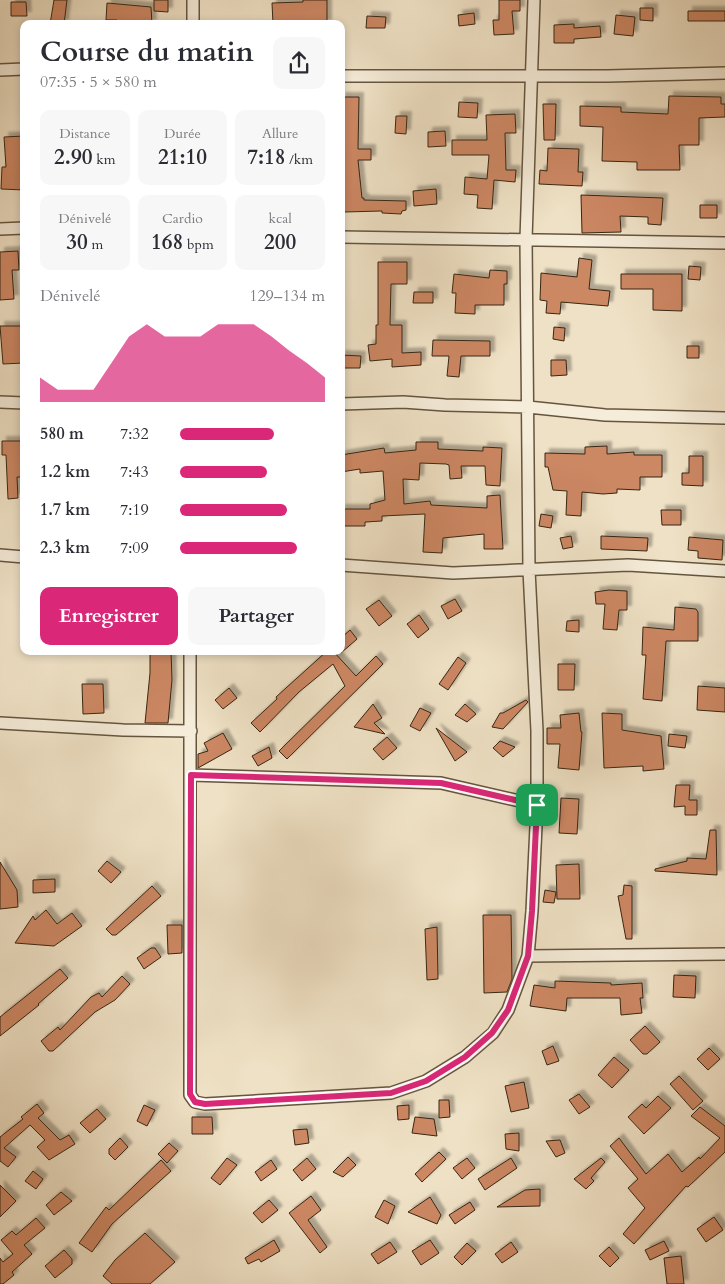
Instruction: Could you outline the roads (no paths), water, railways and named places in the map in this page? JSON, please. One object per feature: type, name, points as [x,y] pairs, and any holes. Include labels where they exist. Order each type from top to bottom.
[{"type":"street","points":[[192,0],[193,20]]},
{"type":"street","points":[[190,655],[190,1094],[195,1102],[205,1104],[391,1093],[426,1081],[465,1057],[492,1033],[508,1010],[528,956],[532,911],[537,805],[537,731],[529,570],[526,239],[533,75],[534,0]]},
{"type":"street","points":[[0,70],[20,69]]},
{"type":"street","points":[[345,76],[608,76],[725,73]]},
{"type":"street","points":[[0,229],[20,228]]},
{"type":"street","points":[[345,237],[725,242]]},
{"type":"street","points":[[0,402],[20,402]]},
{"type":"street","points":[[345,404],[402,402],[528,407],[605,415],[725,418]]},
{"type":"street","points":[[0,555],[20,557]]},
{"type":"street","points":[[345,565],[453,573],[628,565],[725,571]]},
{"type":"street","points":[[0,723],[191,732]]},
{"type":"street","points":[[191,775],[441,783],[537,805]]},
{"type":"street","points":[[528,956],[725,954]]}]
